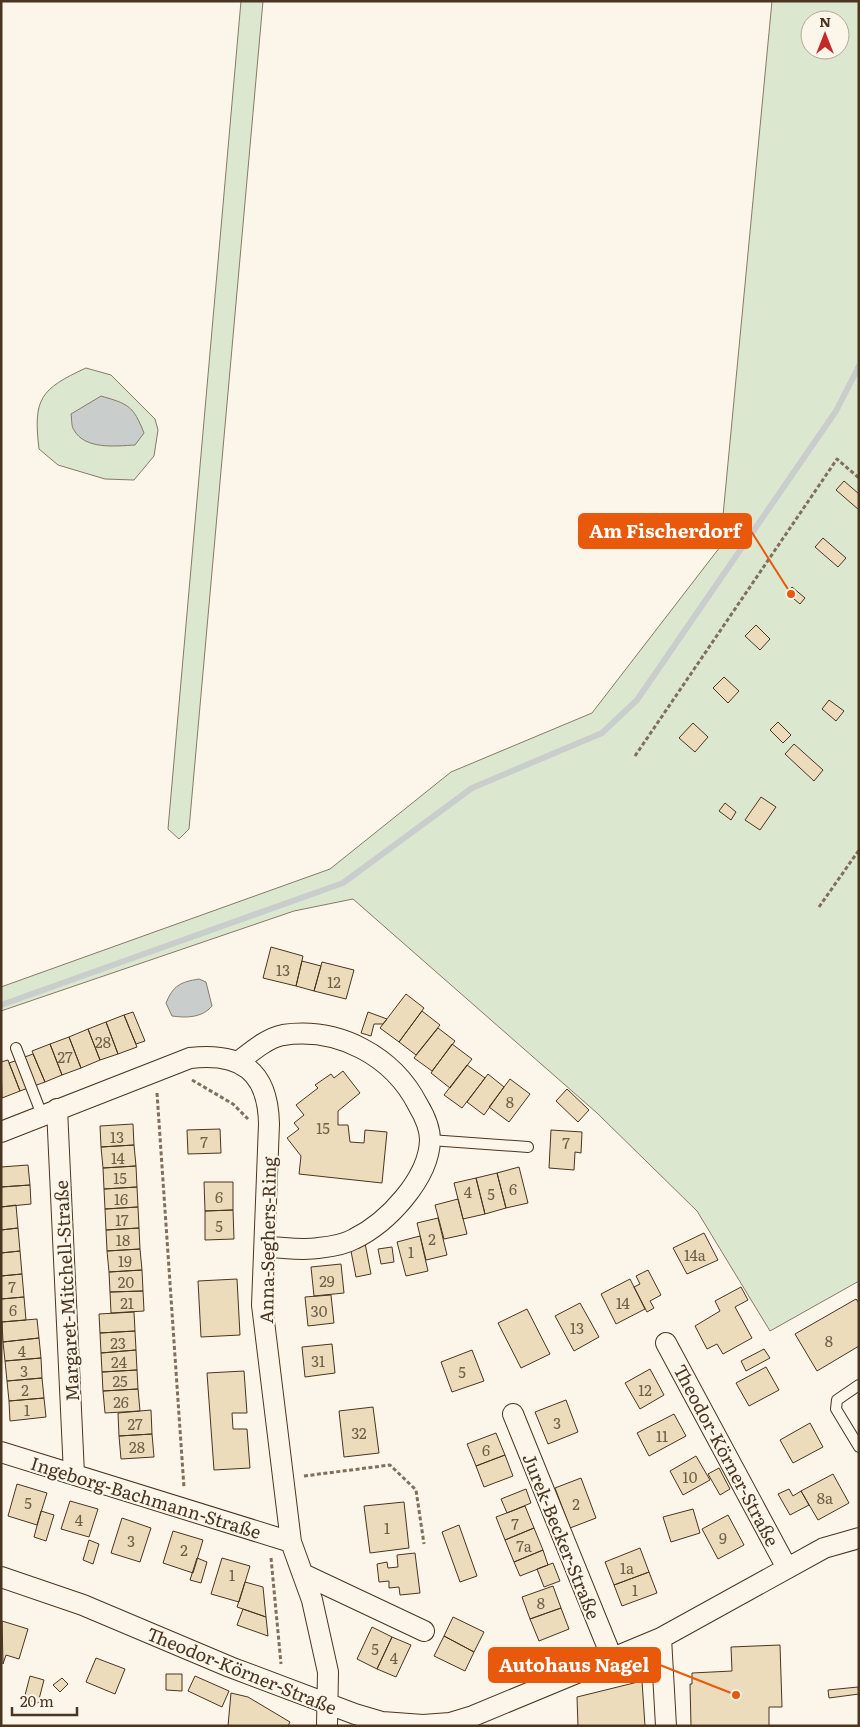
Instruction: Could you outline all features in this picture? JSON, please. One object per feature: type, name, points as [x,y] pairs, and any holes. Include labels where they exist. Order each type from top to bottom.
[{"type":"street","points":[[238,1062],[262,1045],[281,1036],[303,1034],[334,1036],[362,1047],[388,1066],[410,1090],[424,1115],[430,1140],[425,1161],[413,1186],[400,1203],[382,1221],[354,1240],[316,1248],[265,1247]]},
{"type":"street","name":"Anna-Seghers-Ring","points":[[1,1132],[190,1058],[212,1055],[238,1062],[250,1071],[262,1085],[268,1104],[269,1124],[262,1305],[291,1542],[304,1574],[328,1672],[327,1726]]},
{"type":"street","name":"Margaret-Mitchell-Straße","points":[[49,1112],[74,1474]]},
{"type":"street","name":"Theodor-Körner-Straße","points":[[666,1343],[786,1568]]},
{"type":"street","name":"Jurek-Becker-Straße","points":[[513,1414],[612,1658]]},
{"type":"street","name":"Ingeborg-Bachmann-Straße","points":[[1,1452],[291,1542]]},
{"type":"street","name":"Theodor-Körner-Straße","points":[[1,1577],[83,1605],[230,1667],[328,1705],[396,1724],[423,1725],[450,1723],[482,1712],[661,1638],[824,1548],[859,1538]]},
{"type":"street","points":[[304,1574],[424,1631]]},
{"type":"street","points":[[661,1638],[666,1726]]},
{"type":"lane","points":[[16,1048],[49,1112]]},
{"type":"lane","points":[[430,1140],[528,1147]]},
{"type":"lane","points":[[859,1385],[836,1400],[836,1408],[859,1447]]},
{"type":"path","points":[[635,756],[837,459],[859,478]]},
{"type":"path","points":[[819,907],[859,850]]},
{"type":"path","points":[[185,1509],[161,1068],[233,1104],[252,1124],[269,1124]]},
{"type":"path","points":[[296,1477],[390,1465],[416,1490],[424,1544]]},
{"type":"path","points":[[269,1535],[282,1671]]},
{"type":"green space","points":[[241,1],[263,1],[189,829],[179,839],[168,829]]},
{"type":"green space","points":[[772,1],[859,1],[859,1281],[770,1331],[697,1211],[597,1113],[353,899],[294,911],[1,1011],[1,987],[330,869],[451,772],[592,713],[720,547]]},
{"type":"green space","points":[[86,368],[111,375],[155,419],[158,430],[154,456],[134,480],[105,479],[58,465],[39,449],[37,418],[43,398],[58,382]]},
{"type":"shaded area","points":[[101,396],[118,401],[133,411],[144,433],[135,445],[110,446],[93,444],[79,436],[74,430],[71,414]]},
{"type":"shaded area","points":[[199,979],[206,982],[212,1006],[199,1015],[172,1016],[166,1003],[171,992],[182,983]]},
{"type":"building","points":[[844,481],[859,494],[859,510],[836,490]]},
{"type":"building","points":[[823,538],[846,558],[838,567],[815,547]]},
{"type":"building","points":[[792,587],[805,598],[800,604],[787,593]]},
{"type":"building","points":[[756,625],[770,639],[760,650],[745,636]]},
{"type":"building","points":[[724,677],[739,691],[728,703],[713,688]]},
{"type":"building","points":[[829,700],[844,711],[836,721],[822,709]]},
{"type":"building","points":[[778,722],[791,735],[783,743],[770,730]]},
{"type":"building","points":[[693,723],[708,737],[695,752],[679,738]]},
{"type":"building","points":[[794,744],[823,770],[814,781],[785,754]]},
{"type":"building","points":[[761,797],[776,807],[760,830],[745,820]]},
{"type":"building","points":[[725,803],[736,812],[731,820],[719,811]]},
{"type":"building","points":[[271,947],[303,956],[296,986],[263,978]]},
{"type":"building","points":[[302,961],[321,966],[314,991],[296,986]]},
{"type":"building","points":[[322,962],[354,970],[346,999],[314,991]]},
{"type":"building","points":[[406,994],[424,1008],[399,1042],[380,1028]]},
{"type":"building","points":[[422,1011],[440,1025],[416,1055],[399,1042]]},
{"type":"building","points":[[133,1012],[145,1041],[136,1044],[124,1015]]},
{"type":"building","points":[[368,1012],[387,1019],[383,1024],[374,1024],[371,1036],[361,1033]]},
{"type":"building","points":[[124,1015],[137,1047],[118,1054],[106,1022]]},
{"type":"building","points":[[106,1022],[118,1054],[100,1060],[88,1029]]},
{"type":"building","points":[[438,1028],[455,1041],[432,1071],[414,1058]]},
{"type":"building","points":[[88,1029],[100,1060],[81,1068],[69,1037]]},
{"type":"building","points":[[69,1037],[81,1068],[62,1075],[50,1044]]},
{"type":"building","points":[[50,1044],[62,1075],[45,1082],[32,1051]]},
{"type":"building","points":[[452,1044],[472,1059],[450,1088],[431,1073]]},
{"type":"building","points":[[33,1054],[45,1082],[34,1086],[22,1058]]},
{"type":"building","points":[[8,1060],[20,1091],[2,1098],[1,1062]]},
{"type":"building","points":[[18,1060],[28,1088],[20,1091],[9,1063]]},
{"type":"building","points":[[467,1065],[485,1078],[462,1108],[444,1095]]},
{"type":"building","points":[[343,1071],[360,1093],[338,1111],[338,1125],[348,1125],[350,1142],[364,1143],[365,1130],[387,1132],[382,1183],[299,1174],[301,1156],[287,1138],[299,1129],[294,1123],[304,1115],[296,1105],[318,1088],[315,1085],[331,1074],[334,1078]]},
{"type":"building","points":[[488,1074],[504,1087],[484,1115],[467,1102]]},
{"type":"building","points":[[510,1079],[530,1094],[509,1122],[489,1107]]},
{"type":"building","points":[[567,1089],[589,1110],[578,1122],[556,1101]]},
{"type":"building","points":[[133,1124],[134,1145],[101,1147],[100,1126]]},
{"type":"building","points":[[220,1129],[221,1153],[188,1154],[187,1130]]},
{"type":"building","points":[[551,1130],[582,1132],[581,1153],[575,1152],[574,1170],[549,1168]]},
{"type":"building","points":[[134,1145],[136,1166],[103,1168],[101,1147]]},
{"type":"building","points":[[28,1165],[30,1185],[1,1187],[1,1167]]},
{"type":"building","points":[[136,1166],[137,1187],[104,1189],[103,1168]]},
{"type":"building","points":[[519,1167],[528,1203],[506,1208],[497,1173]]},
{"type":"building","points":[[497,1173],[506,1208],[485,1214],[476,1178]]},
{"type":"building","points":[[476,1178],[485,1214],[463,1219],[454,1183]]},
{"type":"building","points":[[204,1182],[233,1182],[233,1210],[205,1211]]},
{"type":"building","points":[[30,1185],[31,1204],[1,1207],[1,1187]]},
{"type":"building","points":[[137,1187],[138,1207],[105,1209],[104,1189]]},
{"type":"building","points":[[458,1199],[467,1234],[444,1239],[435,1205]]},
{"type":"building","points":[[16,1205],[18,1228],[1,1230],[1,1207]]},
{"type":"building","points":[[138,1207],[139,1228],[106,1230],[105,1209]]},
{"type":"building","points":[[233,1210],[234,1239],[205,1240],[205,1211]]},
{"type":"building","points":[[438,1218],[447,1255],[426,1260],[417,1223]]},
{"type":"building","points":[[18,1228],[20,1251],[1,1253],[1,1230]]},
{"type":"building","points":[[139,1228],[140,1249],[107,1251],[106,1230]]},
{"type":"building","points":[[704,1233],[718,1260],[687,1274],[673,1248]]},
{"type":"building","points":[[420,1236],[428,1271],[406,1276],[397,1242]]},
{"type":"building","points":[[365,1243],[371,1274],[356,1277],[350,1246]]},
{"type":"building","points":[[392,1247],[394,1262],[381,1264],[378,1249]]},
{"type":"building","points":[[140,1249],[142,1270],[109,1272],[107,1251]]},
{"type":"building","points":[[20,1251],[22,1274],[1,1276],[1,1253]]},
{"type":"building","points":[[341,1264],[344,1293],[314,1296],[311,1267]]},
{"type":"building","points":[[142,1270],[143,1291],[110,1292],[109,1272]]},
{"type":"building","points":[[648,1270],[661,1295],[650,1301],[654,1308],[647,1312],[634,1287],[640,1284],[636,1276]]},
{"type":"building","points":[[22,1274],[24,1297],[1,1299],[1,1276]]},
{"type":"building","points":[[237,1279],[240,1335],[201,1337],[198,1281]]},
{"type":"building","points":[[630,1279],[645,1309],[616,1324],[601,1294]]},
{"type":"building","points":[[741,1287],[748,1300],[735,1307],[752,1338],[723,1354],[717,1344],[707,1349],[695,1326],[720,1311],[715,1301]]},
{"type":"building","points":[[143,1291],[144,1311],[111,1313],[110,1292]]},
{"type":"building","points":[[331,1295],[334,1323],[308,1326],[305,1297]]},
{"type":"building","points":[[24,1297],[26,1320],[1,1322],[1,1299]]},
{"type":"building","points":[[856,1299],[859,1303],[859,1346],[817,1371],[795,1334]]},
{"type":"building","points":[[580,1303],[599,1337],[574,1351],[555,1316]]},
{"type":"building","points":[[527,1309],[550,1354],[521,1368],[498,1323]]},
{"type":"building","points":[[134,1312],[135,1331],[100,1333],[99,1314]]},
{"type":"building","points":[[37,1319],[39,1338],[3,1342],[2,1322]]},
{"type":"building","points":[[135,1331],[136,1350],[101,1353],[100,1333]]},
{"type":"building","points":[[39,1338],[41,1358],[5,1361],[3,1342]]},
{"type":"building","points":[[332,1344],[335,1373],[305,1377],[302,1347]]},
{"type":"building","points":[[764,1349],[770,1358],[746,1371],[741,1361]]},
{"type":"building","points":[[136,1350],[137,1370],[102,1372],[101,1353]]},
{"type":"building","points":[[472,1350],[484,1381],[452,1392],[441,1362]]},
{"type":"building","points":[[41,1358],[42,1378],[7,1381],[5,1361]]},
{"type":"building","points":[[766,1367],[779,1390],[749,1406],[736,1383]]},
{"type":"building","points":[[650,1369],[664,1395],[640,1409],[625,1383]]},
{"type":"building","points":[[137,1370],[138,1389],[103,1391],[102,1372]]},
{"type":"building","points":[[244,1371],[247,1413],[232,1413],[233,1429],[247,1429],[250,1468],[214,1470],[207,1373]]},
{"type":"building","points":[[42,1378],[44,1398],[9,1401],[7,1381]]},
{"type":"building","points":[[138,1389],[140,1411],[105,1413],[103,1391]]},
{"type":"building","points":[[44,1398],[46,1417],[10,1421],[9,1401]]},
{"type":"building","points":[[566,1400],[578,1432],[548,1444],[535,1412]]},
{"type":"building","points":[[373,1407],[379,1453],[344,1457],[339,1411]]},
{"type":"building","points":[[151,1410],[152,1434],[119,1436],[118,1413]]},
{"type":"building","points":[[674,1414],[686,1436],[649,1456],[637,1433]]},
{"type":"building","points":[[810,1423],[823,1447],[793,1463],[780,1440]]},
{"type":"building","points":[[496,1433],[505,1455],[476,1466],[467,1444]]},
{"type":"building","points":[[152,1434],[154,1457],[121,1459],[119,1436]]},
{"type":"building","points":[[505,1455],[513,1476],[484,1487],[476,1466]]},
{"type":"building","points":[[696,1456],[710,1480],[683,1495],[670,1471]]},
{"type":"building","points":[[719,1468],[730,1489],[720,1495],[708,1474]]},
{"type":"building","points":[[833,1474],[849,1503],[818,1520],[801,1491]]},
{"type":"building","points":[[581,1478],[596,1518],[570,1528],[555,1488]]},
{"type":"building","points":[[17,1484],[47,1493],[37,1525],[8,1516]]},
{"type":"building","points":[[526,1489],[531,1503],[507,1513],[501,1499]]},
{"type":"building","points":[[789,1489],[793,1496],[801,1491],[809,1505],[790,1515],[778,1494]]},
{"type":"building","points":[[70,1501],[98,1509],[89,1537],[61,1529]]},
{"type":"building","points":[[404,1502],[409,1548],[370,1553],[364,1506]]},
{"type":"building","points":[[525,1506],[534,1528],[505,1540],[496,1517]]},
{"type":"building","points":[[693,1509],[700,1533],[671,1542],[663,1517]]},
{"type":"building","points":[[41,1511],[54,1515],[46,1541],[34,1537]]},
{"type":"building","points":[[728,1515],[744,1545],[718,1559],[702,1529]]},
{"type":"building","points":[[122,1518],[151,1528],[140,1562],[111,1553]]},
{"type":"building","points":[[459,1525],[477,1576],[460,1582],[442,1532]]},
{"type":"building","points":[[534,1528],[543,1550],[514,1562],[505,1540]]},
{"type":"building","points":[[173,1531],[203,1540],[193,1573],[163,1563]]},
{"type":"building","points":[[89,1540],[99,1544],[93,1564],[83,1560]]},
{"type":"building","points":[[640,1548],[649,1572],[614,1585],[605,1562]]},
{"type":"building","points":[[543,1550],[548,1565],[520,1576],[514,1562]]},
{"type":"building","points":[[415,1553],[420,1593],[400,1595],[399,1587],[389,1588],[389,1581],[379,1582],[377,1564],[387,1562],[388,1568],[398,1567],[397,1555]]},
{"type":"building","points":[[197,1558],[207,1562],[201,1583],[190,1580]]},
{"type":"building","points":[[222,1558],[250,1566],[239,1602],[211,1594]]},
{"type":"building","points":[[553,1563],[560,1581],[544,1587],[537,1569]]},
{"type":"building","points":[[649,1572],[657,1593],[622,1606],[614,1585]]},
{"type":"building","points":[[245,1582],[263,1587],[266,1617],[237,1607]]},
{"type":"building","points":[[553,1586],[561,1608],[530,1619],[522,1597]]},
{"type":"building","points":[[561,1608],[569,1629],[539,1641],[530,1619]]},
{"type":"building","points":[[243,1609],[266,1617],[268,1636],[237,1625]]},
{"type":"building","points":[[453,1617],[484,1632],[474,1652],[444,1636]]},
{"type":"building","points":[[2,1621],[28,1629],[19,1659],[6,1655],[3,1664]]},
{"type":"building","points":[[372,1627],[392,1637],[377,1669],[357,1659]]},
{"type":"building","points":[[444,1636],[474,1652],[465,1671],[434,1656]]},
{"type":"building","points":[[392,1637],[411,1645],[396,1677],[377,1669]]},
{"type":"building","points":[[780,1645],[782,1707],[769,1707],[769,1726],[691,1726],[690,1684],[692,1684],[692,1673],[732,1671],[731,1647]]},
{"type":"building","points":[[96,1658],[125,1669],[115,1694],[86,1682]]},
{"type":"building","points":[[166,1674],[182,1674],[182,1691],[166,1690]]},
{"type":"building","points":[[30,1676],[44,1680],[38,1703],[24,1699]]},
{"type":"building","points":[[195,1676],[229,1691],[222,1707],[188,1691]]},
{"type":"building","points":[[62,1678],[68,1684],[60,1692],[53,1685]]},
{"type":"building","points":[[642,1681],[645,1726],[578,1726],[577,1697]]},
{"type":"building","points":[[858,1687],[859,1694],[829,1698],[828,1690]]},
{"type":"building","points":[[231,1693],[248,1697],[290,1722],[288,1726],[228,1726]]},
{"type":"waterway","points":[[1,1005],[343,883],[472,788],[602,733],[637,700],[836,411],[859,366]]},
{"type":"place","name":"Am Fischerdorf","points":[[791,594]]},
{"type":"place","name":"Autohaus Nagel","points":[[736,1695]]}]
